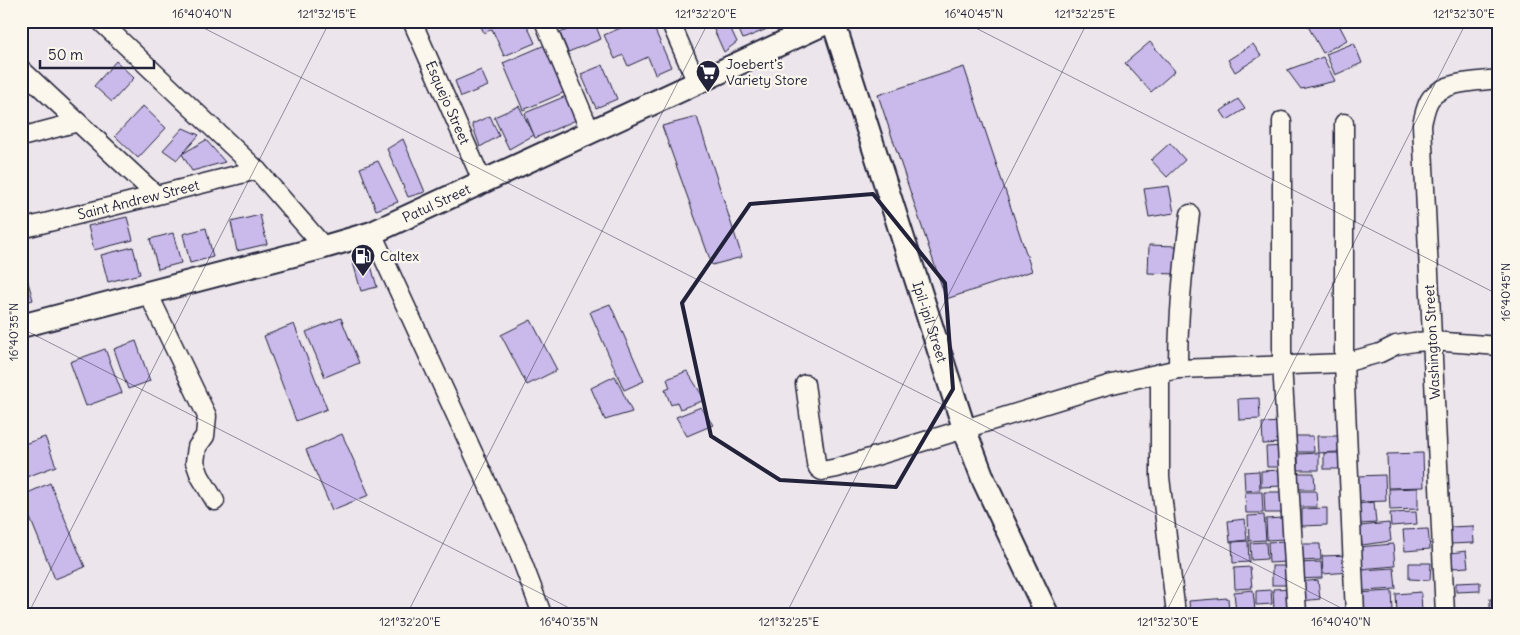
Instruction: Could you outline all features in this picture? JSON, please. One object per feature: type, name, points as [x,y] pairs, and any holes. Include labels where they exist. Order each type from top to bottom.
[{"type":"main road","name":"Patul Street","points":[[21,326],[324,248],[372,233],[483,183],[590,131],[697,84],[791,30],[831,21]]},
{"type":"main road","name":"Ipil-ipil Street","points":[[831,21],[964,428],[984,481],[1047,614]]},
{"type":"street","points":[[100,21],[257,170],[324,248]]},
{"type":"street","name":"Esquejo Street","points":[[412,21],[483,183]]},
{"type":"street","points":[[544,21],[590,131]]},
{"type":"street","points":[[670,21],[697,84]]},
{"type":"street","points":[[21,70],[156,195]]},
{"type":"street","name":"Washington Street","points":[[1445,614],[1422,124],[1430,99],[1440,91],[1454,84],[1499,79]]},
{"type":"street","points":[[21,137],[78,122]]},
{"type":"street","points":[[1282,122],[1282,364],[1297,614]]},
{"type":"street","points":[[1344,123],[1344,363],[1356,614]]},
{"type":"street","name":"Saint Andrew Street","points":[[21,229],[257,170]]},
{"type":"street","points":[[1178,369],[1181,283],[1190,214]]},
{"type":"street","points":[[372,233],[517,548],[542,614]]},
{"type":"street","points":[[148,293],[208,416],[205,436],[197,447],[195,462],[200,476],[215,501]]},
{"type":"street","points":[[805,384],[816,463],[822,471],[1108,385],[1160,372],[1178,369],[1344,363],[1380,353],[1396,345],[1432,341],[1499,346]]},
{"type":"street","points":[[1160,372],[1160,477],[1176,614]]},
{"type":"highlighted area","points":[[873,194],[945,283],[953,389],[896,487],[780,480],[711,436],[682,303],[750,204]]},
{"type":"building","points":[[525,21],[535,43],[504,56],[492,29],[484,33],[479,22]]},
{"type":"building","points":[[571,21],[594,21],[601,39],[568,52],[560,33],[574,27]]},
{"type":"building","points":[[637,21],[651,21],[671,67],[655,74],[648,57],[628,66],[623,55],[615,59],[604,35]]},
{"type":"building","points":[[710,21],[727,21],[737,42],[724,52]]},
{"type":"building","points":[[740,21],[764,21],[767,29],[743,39],[736,23]]},
{"type":"building","points":[[1305,21],[1337,21],[1347,40],[1323,53]]},
{"type":"building","points":[[1150,42],[1175,71],[1151,92],[1125,63]]},
{"type":"building","points":[[1354,43],[1362,63],[1335,75],[1326,54]]},
{"type":"building","points":[[1253,44],[1261,56],[1235,72],[1228,60]]},
{"type":"building","points":[[545,45],[565,92],[523,110],[503,63]]},
{"type":"building","points":[[1323,57],[1335,81],[1301,89],[1287,70]]},
{"type":"building","points":[[116,61],[134,78],[112,102],[94,86]]},
{"type":"building","points":[[603,65],[617,99],[596,108],[581,74]]},
{"type":"building","points":[[964,67],[1032,271],[946,299],[878,95]]},
{"type":"building","points":[[481,70],[488,86],[461,97],[455,81]]},
{"type":"building","points":[[566,96],[576,120],[535,138],[525,113]]},
{"type":"building","points":[[1238,99],[1245,109],[1227,120],[1221,111]]},
{"type":"building","points":[[143,106],[166,128],[138,158],[115,136]]},
{"type":"building","points":[[519,106],[534,135],[509,149],[494,117]]},
{"type":"building","points":[[490,116],[499,136],[480,147],[472,124]]},
{"type":"building","points":[[697,117],[742,257],[712,265],[662,126]]},
{"type":"building","points":[[183,128],[199,135],[177,160],[163,150]]},
{"type":"building","points":[[403,139],[425,192],[408,197],[387,149]]},
{"type":"building","points":[[206,140],[225,162],[192,171],[182,154]]},
{"type":"building","points":[[1170,143],[1185,160],[1167,177],[1151,160]]},
{"type":"building","points":[[378,161],[398,202],[376,210],[360,168]]},
{"type":"building","points":[[1169,186],[1174,213],[1149,217],[1144,189]]},
{"type":"building","points":[[260,215],[267,244],[237,251],[231,222]]},
{"type":"building","points":[[127,217],[133,240],[94,250],[88,226]]},
{"type":"building","points":[[206,228],[213,257],[190,263],[183,234]]},
{"type":"building","points":[[173,233],[181,263],[158,269],[150,239]]},
{"type":"building","points":[[1149,245],[1177,246],[1176,274],[1148,273]]},
{"type":"building","points":[[133,247],[140,274],[108,282],[101,255]]},
{"type":"building","points":[[368,255],[377,287],[361,291],[352,259]]},
{"type":"building","points":[[26,275],[33,300],[21,303],[21,277]]},
{"type":"building","points":[[610,304],[644,381],[624,390],[590,312]]},
{"type":"building","points":[[341,318],[359,363],[325,377],[306,332]]},
{"type":"building","points":[[531,320],[557,370],[527,385],[501,335]]},
{"type":"building","points":[[294,324],[327,409],[296,421],[264,336]]},
{"type":"building","points":[[136,341],[150,381],[128,389],[114,349]]},
{"type":"building","points":[[105,349],[122,393],[86,406],[70,362]]},
{"type":"building","points":[[687,371],[705,400],[680,409],[677,402],[671,405],[665,390],[670,388],[667,379]]},
{"type":"building","points":[[615,376],[632,412],[605,420],[591,388]]},
{"type":"building","points":[[1259,398],[1260,419],[1239,420],[1238,399]]},
{"type":"building","points":[[701,407],[713,425],[687,436],[676,417]]},
{"type":"building","points":[[1283,422],[1283,443],[1263,444],[1262,423]]},
{"type":"building","points":[[342,434],[369,495],[332,510],[306,450]]},
{"type":"building","points":[[1292,436],[1313,436],[1314,452],[1293,452]]},
{"type":"building","points":[[1317,436],[1338,436],[1339,452],[1318,453]]},
{"type":"building","points":[[45,437],[56,466],[21,479],[21,445]]},
{"type":"building","points":[[1283,446],[1284,467],[1267,467],[1266,447]]},
{"type":"building","points":[[1319,453],[1319,470],[1298,470],[1298,454]]},
{"type":"building","points":[[1324,453],[1345,453],[1345,469],[1324,469]]},
{"type":"building","points":[[1423,453],[1424,487],[1388,488],[1387,454]]},
{"type":"building","points":[[1282,470],[1282,486],[1261,487],[1261,471]]},
{"type":"building","points":[[1259,471],[1260,490],[1245,491],[1244,472]]},
{"type":"building","points":[[1293,473],[1314,473],[1315,489],[1294,489]]},
{"type":"building","points":[[1385,475],[1386,501],[1359,502],[1358,476]]},
{"type":"building","points":[[50,483],[85,567],[55,579],[21,496]]},
{"type":"building","points":[[1418,488],[1418,509],[1390,510],[1389,489]]},
{"type":"building","points":[[1295,491],[1316,491],[1317,507],[1296,507]]},
{"type":"building","points":[[1245,492],[1262,492],[1263,513],[1246,513]]},
{"type":"building","points":[[1264,492],[1281,492],[1282,513],[1265,513]]},
{"type":"building","points":[[1374,502],[1376,523],[1359,524],[1357,504]]},
{"type":"building","points":[[1327,508],[1327,525],[1302,526],[1302,509]]},
{"type":"building","points":[[1416,512],[1417,524],[1391,526],[1390,513]]},
{"type":"building","points":[[1264,515],[1266,540],[1249,541],[1248,516]]},
{"type":"building","points":[[1283,518],[1284,539],[1267,540],[1266,519]]},
{"type":"building","points":[[1245,519],[1247,540],[1230,542],[1228,521]]},
{"type":"building","points":[[1389,523],[1391,541],[1362,545],[1360,526]]},
{"type":"building","points":[[1473,526],[1474,543],[1451,544],[1450,527]]},
{"type":"building","points":[[1428,529],[1430,549],[1405,551],[1403,530]]},
{"type":"building","points":[[1248,541],[1249,562],[1233,563],[1232,542]]},
{"type":"building","points":[[1285,541],[1286,562],[1269,563],[1268,542]]},
{"type":"building","points":[[1266,542],[1267,559],[1251,560],[1250,543]]},
{"type":"building","points":[[1299,544],[1320,544],[1321,560],[1300,561]]},
{"type":"building","points":[[1393,544],[1395,566],[1360,569],[1358,547]]},
{"type":"building","points":[[1466,551],[1468,567],[1453,568],[1451,553]]},
{"type":"building","points":[[1349,555],[1350,572],[1323,574],[1322,556]]},
{"type":"building","points":[[1321,562],[1322,578],[1298,579],[1297,563]]},
{"type":"building","points":[[1409,563],[1431,563],[1430,580],[1409,579]]},
{"type":"building","points":[[1272,566],[1289,566],[1289,585],[1272,585]]},
{"type":"building","points":[[1250,567],[1252,588],[1235,589],[1234,568]]},
{"type":"building","points":[[1394,568],[1396,589],[1363,591],[1362,570]]},
{"type":"building","points":[[1318,580],[1320,599],[1301,601],[1299,582]]},
{"type":"building","points":[[1480,582],[1480,591],[1456,592],[1456,583]]},
{"type":"building","points":[[1292,588],[1293,609],[1274,610],[1273,589]]},
{"type":"building","points":[[1253,590],[1255,611],[1236,613],[1234,592]]},
{"type":"building","points":[[1271,590],[1272,604],[1256,605],[1256,591]]},
{"type":"building","points":[[1392,591],[1393,611],[1360,614],[1358,593]]},
{"type":"building","points":[[1421,592],[1422,613],[1397,614],[1396,594]]},
{"type":"building","points":[[1228,598],[1229,614],[1190,614],[1189,601]]},
{"type":"building","points":[[1490,599],[1499,599],[1499,614],[1490,614]]},
{"type":"place","name":"Joebert's Variety Store","points":[[708,93]]},
{"type":"place","name":"Caltex","points":[[363,277]]}]
